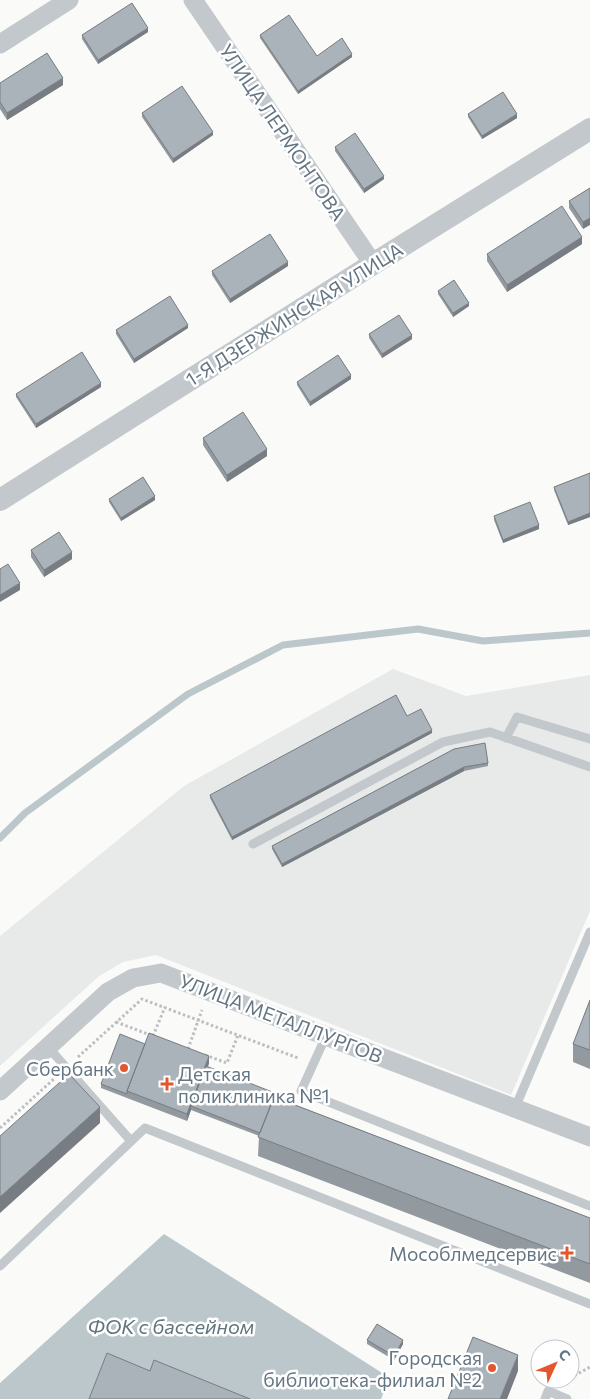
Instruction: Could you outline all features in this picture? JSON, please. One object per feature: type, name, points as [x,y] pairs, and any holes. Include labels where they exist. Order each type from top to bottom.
[{"type":"street","points":[[0,44],[69,0]]},
{"type":"street","name":"УЛИЦА ЛЕРМОНТОВА","points":[[193,0],[373,264]]},
{"type":"street","name":"1-Я ДЗЕРЖИНСКАЯ УЛИЦА","points":[[0,500],[590,129]]},
{"type":"street","name":"УЛИЦА МЕТАЛЛУРГОВ","points":[[0,1091],[108,992],[132,978],[161,973],[590,1137]]},
{"type":"lane","points":[[506,738],[517,717],[590,739]]},
{"type":"lane","points":[[253,844],[443,742],[490,732],[590,767]]},
{"type":"lane","points":[[515,1108],[590,932]]},
{"type":"lane","points":[[326,1036],[301,1091],[590,1206]]},
{"type":"lane","points":[[48,1047],[132,1141]]},
{"type":"lane","points":[[0,1266],[145,1128],[590,1304]]},
{"type":"lane","points":[[545,1399],[548,1391],[567,1399]]},
{"type":"path","points":[[188,1049],[209,991]]},
{"type":"path","points":[[0,1128],[142,998],[313,1064]]},
{"type":"path","points":[[153,1036],[164,1007]]},
{"type":"path","points":[[116,1022],[162,1039]]},
{"type":"path","points":[[204,1055],[227,1064],[238,1035]]},
{"type":"path","points":[[179,1046],[196,1052]]},
{"type":"shaded area","points":[[393,669],[466,696],[590,675],[590,911],[511,1095],[156,955],[123,962],[98,977],[0,1066],[0,936],[184,786]]},
{"type":"water","name":"ФОК с бассейном","points":[[164,1234],[390,1378],[381,1399],[0,1399],[0,1383]]},
{"type":"building","points":[[132,3],[148,28],[98,60],[82,35]]},
{"type":"building","points":[[289,15],[317,56],[342,38],[352,54],[298,91],[260,35]]},
{"type":"building","points":[[47,53],[63,78],[7,113],[0,102],[0,83]]},
{"type":"building","points":[[182,86],[213,132],[173,159],[142,113]]},
{"type":"building","points":[[503,92],[517,114],[482,136],[468,114]]},
{"type":"building","points":[[355,133],[384,176],[364,189],[335,147]]},
{"type":"building","points":[[590,188],[590,218],[583,222],[569,201]]},
{"type":"building","points":[[562,206],[582,237],[507,285],[487,254]]},
{"type":"building","points":[[270,234],[288,262],[230,299],[212,271]]},
{"type":"building","points":[[454,280],[469,303],[453,313],[438,291]]},
{"type":"building","points":[[170,296],[188,325],[134,359],[116,330]]},
{"type":"building","points":[[399,315],[412,335],[382,354],[369,334]]},
{"type":"building","points":[[82,352],[101,383],[36,424],[16,394]]},
{"type":"building","points":[[338,355],[351,375],[310,402],[297,382]]},
{"type":"building","points":[[243,412],[267,449],[227,475],[203,438]]},
{"type":"building","points":[[590,473],[590,513],[568,522],[554,487]]},
{"type":"building","points":[[143,477],[155,496],[121,518],[109,499]]},
{"type":"building","points":[[530,502],[539,525],[503,540],[494,516]]},
{"type":"building","points":[[59,532],[72,552],[44,570],[31,550]]},
{"type":"building","points":[[8,564],[20,583],[0,595],[0,569]]},
{"type":"building","points":[[396,695],[407,716],[421,709],[432,730],[232,837],[210,795]]},
{"type":"building","points":[[485,743],[488,763],[464,767],[282,864],[272,846],[454,749]]},
{"type":"building","points":[[590,1000],[590,1050],[573,1044]]},
{"type":"building","name":"Детская поликлиника №1","points":[[149,1033],[209,1056],[187,1114],[127,1091]]},
{"type":"building","name":"Сбербанк","points":[[120,1034],[145,1044],[127,1094],[101,1084]]},
{"type":"building","points":[[206,1066],[280,1095],[279,1099],[274,1097],[260,1133],[191,1106]]},
{"type":"building","points":[[69,1074],[100,1107],[0,1197],[0,1136]]},
{"type":"building","points":[[274,1097],[590,1218],[590,1264],[258,1137]]},
{"type":"building","points":[[377,1324],[403,1340],[394,1356],[367,1340]]},
{"type":"building","points":[[473,1337],[518,1355],[500,1399],[448,1399]]},
{"type":"building","points":[[107,1353],[150,1371],[154,1360],[250,1399],[89,1399]]},
{"type":"waterway","points":[[0,838],[25,813],[188,694],[283,645],[418,629],[483,641],[590,633]]},
{"type":"place","name":"Сбербанк","points":[[124,1068]]},
{"type":"place","name":"Детская поликлиника №1","points":[[167,1084]]},
{"type":"place","name":"Мособлмедсервис","points":[[567,1253]]},
{"type":"place","name":"Городская библиотека-филиал №2","points":[[492,1368]]}]
